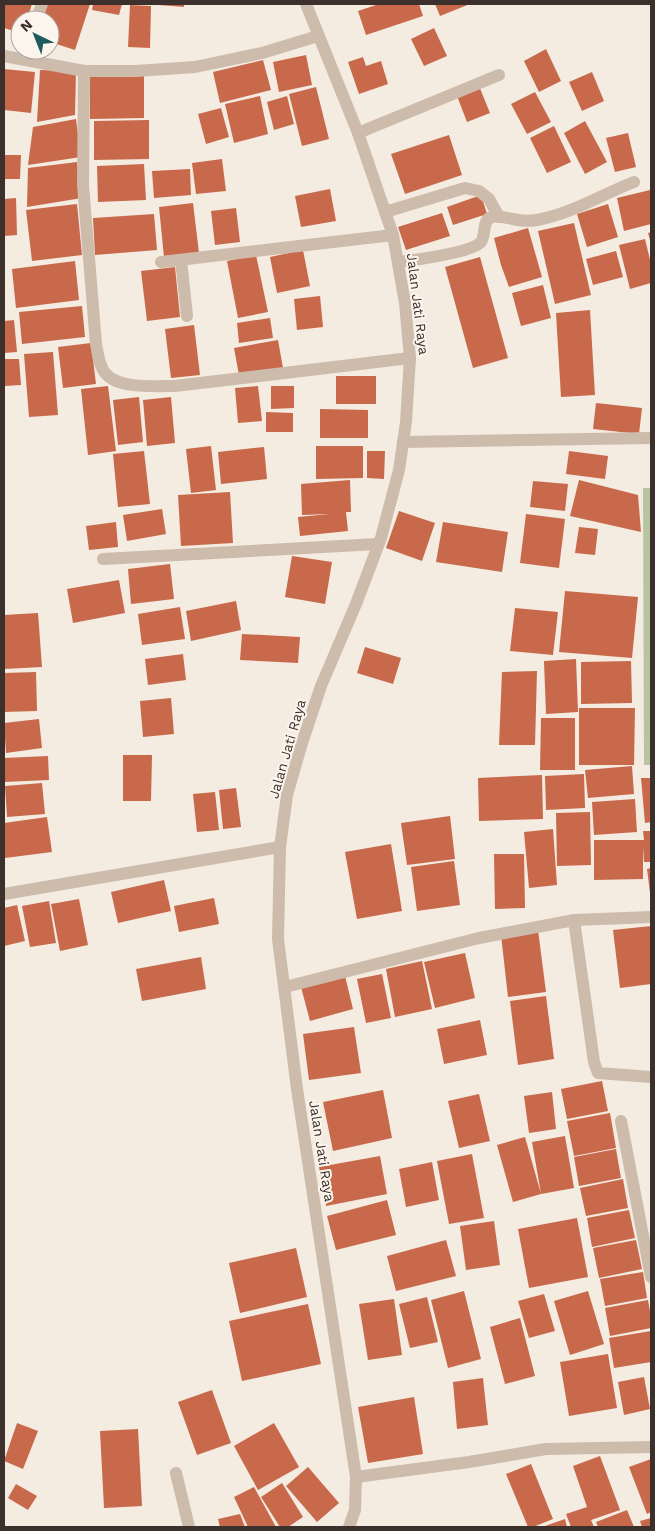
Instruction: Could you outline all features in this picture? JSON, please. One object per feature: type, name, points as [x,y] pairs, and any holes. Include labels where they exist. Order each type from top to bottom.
[{"type":"street","name":"Jalan Jati Raya","points":[[306,4],[358,133],[393,235],[405,303],[410,358],[406,422],[399,470],[378,544],[356,604],[322,686],[302,744],[287,795],[280,847],[278,938],[297,1090],[356,1477],[355,1510],[349,1527]]},
{"type":"street","points":[[43,60],[84,71],[136,71],[195,67],[262,53],[318,36]]},
{"type":"street","points":[[84,71],[82,185],[96,344],[99,360],[105,373],[114,380],[137,385],[176,386],[410,358]]},
{"type":"street","points":[[358,133],[499,75]]},
{"type":"street","points":[[398,262],[420,259],[476,245],[481,242],[483,237],[485,222],[493,216],[529,220],[555,216],[634,182]]},
{"type":"street","points":[[386,212],[465,188],[478,191],[489,199],[499,217]]},
{"type":"street","points":[[161,262],[393,235]]},
{"type":"street","points":[[181,260],[187,316]]},
{"type":"street","points":[[403,442],[651,438]]},
{"type":"street","points":[[103,559],[378,544]]},
{"type":"street","points":[[4,894],[280,847]]},
{"type":"street","points":[[285,987],[479,938],[574,920],[651,917]]},
{"type":"street","points":[[574,920],[594,1062],[598,1074],[651,1077]]},
{"type":"street","points":[[621,1121],[651,1277]]},
{"type":"street","points":[[356,1477],[469,1462],[546,1449],[651,1447]]},
{"type":"street","points":[[176,1473],[189,1527]]},
{"type":"green space","points":[[643,488],[651,488],[651,765],[644,765]]},
{"type":"building","points":[[4,4],[32,4],[30,10],[10,10],[10,30],[4,28]]},
{"type":"building","points":[[45,4],[90,4],[75,50],[60,45],[60,10],[43,10]]},
{"type":"building","points":[[93,4],[122,4],[119,15],[92,10]]},
{"type":"building","points":[[184,4],[184,7],[158,5]]},
{"type":"building","points":[[379,4],[419,4],[423,16],[366,35],[358,11]]},
{"type":"building","points":[[435,4],[470,4],[440,16]]},
{"type":"building","points":[[130,5],[151,6],[150,48],[128,47]]},
{"type":"building","points":[[434,28],[447,56],[424,66],[411,39]]},
{"type":"building","points":[[546,49],[561,81],[539,92],[524,61]]},
{"type":"building","points":[[306,55],[312,85],[279,92],[273,62]]},
{"type":"building","points":[[363,57],[366,66],[381,61],[388,84],[359,94],[348,62]]},
{"type":"building","points":[[263,60],[271,90],[220,103],[213,72]]},
{"type":"building","points":[[4,69],[35,72],[31,113],[4,110]]},
{"type":"building","points":[[40,70],[76,71],[75,115],[37,122]]},
{"type":"building","points":[[592,72],[604,101],[582,111],[569,82]]},
{"type":"building","points":[[144,76],[144,118],[90,119],[90,77]]},
{"type":"building","points":[[479,86],[490,113],[467,122],[457,96]]},
{"type":"building","points":[[316,87],[329,139],[302,146],[289,94]]},
{"type":"building","points":[[535,92],[551,122],[527,134],[511,104]]},
{"type":"building","points":[[260,96],[268,134],[234,143],[225,104]]},
{"type":"building","points":[[287,96],[294,124],[274,130],[267,102]]},
{"type":"building","points":[[221,108],[229,137],[206,144],[198,114]]},
{"type":"building","points":[[76,119],[81,157],[28,165],[33,127]]},
{"type":"building","points":[[149,120],[149,159],[94,160],[94,121]]},
{"type":"building","points":[[585,121],[607,162],[585,174],[564,133]]},
{"type":"building","points":[[554,126],[571,162],[547,173],[530,138]]},
{"type":"building","points":[[628,133],[636,167],[615,172],[606,138]]},
{"type":"building","points":[[449,135],[462,175],[405,194],[391,154]]},
{"type":"building","points":[[4,155],[21,155],[20,179],[4,179]]},
{"type":"building","points":[[222,159],[226,191],[196,194],[192,163]]},
{"type":"building","points":[[77,162],[82,198],[27,207],[28,168]]},
{"type":"building","points":[[144,164],[146,200],[98,202],[97,166]]},
{"type":"building","points":[[190,169],[191,195],[154,198],[152,171]]},
{"type":"building","points":[[330,189],[336,221],[301,227],[295,196]]},
{"type":"building","points":[[650,190],[651,224],[624,231],[617,198]]},
{"type":"building","points":[[481,195],[487,214],[453,225],[447,207]]},
{"type":"building","points":[[16,198],[17,235],[4,236],[4,199]]},
{"type":"building","points":[[193,203],[199,253],[164,257],[159,207]]},
{"type":"building","points":[[77,204],[82,255],[32,261],[26,210]]},
{"type":"building","points":[[608,204],[618,237],[587,247],[577,214]]},
{"type":"building","points":[[236,208],[240,242],[215,245],[211,211]]},
{"type":"building","points":[[442,213],[450,236],[406,250],[398,227]]},
{"type":"building","points":[[154,214],[157,250],[95,255],[93,218]]},
{"type":"building","points":[[574,223],[591,295],[555,304],[538,231]]},
{"type":"building","points":[[528,228],[542,277],[509,287],[494,238]]},
{"type":"building","points":[[651,232],[651,244],[648,233]]},
{"type":"building","points":[[645,239],[651,264],[651,283],[630,289],[619,245]]},
{"type":"building","points":[[303,250],[310,286],[277,293],[270,257]]},
{"type":"building","points":[[616,251],[623,277],[593,285],[586,259]]},
{"type":"building","points":[[256,255],[268,312],[238,318],[227,261]]},
{"type":"building","points":[[480,257],[508,358],[473,368],[445,267]]},
{"type":"building","points":[[75,261],[79,300],[16,308],[12,269]]},
{"type":"building","points":[[175,267],[180,317],[147,321],[141,271]]},
{"type":"building","points":[[543,285],[551,318],[521,326],[512,293]]},
{"type":"building","points":[[320,296],[323,327],[297,330],[294,299]]},
{"type":"building","points":[[82,306],[85,337],[22,344],[19,312]]},
{"type":"building","points":[[590,310],[595,395],[561,397],[556,313]]},
{"type":"building","points":[[270,318],[273,338],[239,343],[237,323]]},
{"type":"building","points":[[14,320],[17,352],[4,353],[4,321]]},
{"type":"building","points":[[194,325],[200,375],[171,378],[165,329]]},
{"type":"building","points":[[278,340],[283,368],[239,375],[234,348]]},
{"type":"building","points":[[91,343],[96,384],[63,388],[58,347]]},
{"type":"building","points":[[53,352],[58,415],[29,417],[24,354]]},
{"type":"building","points":[[4,359],[19,359],[21,385],[4,386]]},
{"type":"building","points":[[336,376],[376,376],[376,404],[336,404]]},
{"type":"building","points":[[108,386],[116,451],[88,455],[81,389]]},
{"type":"building","points":[[258,386],[262,421],[238,423],[235,388]]},
{"type":"building","points":[[271,386],[294,386],[294,408],[271,409]]},
{"type":"building","points":[[139,397],[143,442],[118,445],[113,400]]},
{"type":"building","points":[[171,397],[175,443],[147,446],[143,400]]},
{"type":"building","points":[[596,403],[642,408],[639,434],[593,429]]},
{"type":"building","points":[[320,409],[368,410],[368,438],[320,438]]},
{"type":"building","points":[[266,412],[293,413],[293,432],[266,432]]},
{"type":"building","points":[[211,446],[216,490],[191,493],[186,449]]},
{"type":"building","points":[[316,446],[363,446],[363,478],[316,479]]},
{"type":"building","points":[[264,447],[267,479],[221,484],[218,452]]},
{"type":"building","points":[[144,451],[150,504],[118,507],[113,454]]},
{"type":"building","points":[[367,451],[385,451],[384,479],[367,478]]},
{"type":"building","points":[[569,451],[608,456],[605,479],[566,474]]},
{"type":"building","points":[[350,480],[351,512],[346,512],[348,531],[300,536],[298,517],[329,514],[302,515],[301,484]]},
{"type":"building","points":[[579,480],[638,495],[641,532],[570,516]]},
{"type":"building","points":[[533,481],[568,484],[565,511],[530,507]]},
{"type":"building","points":[[230,492],[233,543],[181,546],[178,495]]},
{"type":"building","points":[[162,509],[166,534],[127,541],[123,515]]},
{"type":"building","points":[[399,511],[435,523],[422,561],[386,548]]},
{"type":"building","points":[[526,514],[565,519],[559,568],[520,563]]},
{"type":"building","points":[[116,522],[118,547],[89,550],[86,526]]},
{"type":"building","points":[[443,522],[508,532],[502,572],[436,562]]},
{"type":"building","points":[[579,527],[598,529],[595,555],[575,553]]},
{"type":"building","points":[[292,556],[332,562],[325,604],[285,597]]},
{"type":"building","points":[[170,564],[174,599],[131,604],[128,569]]},
{"type":"building","points":[[119,580],[125,613],[73,623],[67,589]]},
{"type":"building","points":[[565,591],[638,597],[632,658],[559,652]]},
{"type":"building","points":[[236,601],[241,630],[191,641],[186,611]]},
{"type":"building","points":[[180,607],[185,639],[142,645],[138,614]]},
{"type":"building","points":[[515,608],[558,612],[553,655],[510,651]]},
{"type":"building","points":[[38,613],[42,667],[4,669],[4,615]]},
{"type":"building","points":[[242,634],[300,637],[298,663],[240,660]]},
{"type":"building","points":[[365,647],[401,658],[393,684],[357,673]]},
{"type":"building","points":[[183,654],[186,680],[148,685],[145,659]]},
{"type":"building","points":[[576,659],[578,712],[546,714],[544,661]]},
{"type":"building","points":[[631,661],[632,703],[581,704],[581,662]]},
{"type":"building","points":[[537,671],[535,745],[499,745],[502,672]]},
{"type":"building","points":[[36,672],[37,711],[4,712],[4,673]]},
{"type":"building","points":[[171,698],[174,734],[143,737],[140,701]]},
{"type":"building","points":[[579,708],[635,708],[634,765],[579,765]]},
{"type":"building","points":[[541,718],[575,718],[575,770],[540,770]]},
{"type":"building","points":[[39,719],[42,748],[6,753],[4,723]]},
{"type":"building","points":[[123,755],[152,755],[151,801],[123,801]]},
{"type":"building","points":[[48,756],[49,780],[4,782],[4,758]]},
{"type":"building","points":[[632,766],[634,794],[588,798],[585,770]]},
{"type":"building","points":[[584,774],[585,808],[546,810],[545,776]]},
{"type":"building","points":[[542,775],[543,819],[479,821],[478,778]]},
{"type":"building","points":[[641,778],[651,778],[651,822],[645,823]]},
{"type":"building","points":[[42,783],[45,814],[7,817],[5,786]]},
{"type":"building","points":[[236,788],[241,827],[223,829],[219,790]]},
{"type":"building","points":[[215,792],[219,830],[197,832],[193,794]]},
{"type":"building","points":[[635,799],[637,832],[594,835],[592,802]]},
{"type":"building","points":[[590,812],[591,865],[557,866],[556,813]]},
{"type":"building","points":[[450,816],[455,859],[407,865],[401,823]]},
{"type":"building","points":[[47,817],[52,852],[5,858],[4,823]]},
{"type":"building","points":[[553,829],[557,885],[529,888],[524,832]]},
{"type":"building","points":[[643,831],[651,831],[651,862],[644,862],[643,847],[643,879],[594,880],[594,840],[644,840]]},
{"type":"building","points":[[391,844],[402,911],[357,919],[345,852]]},
{"type":"building","points":[[494,854],[524,854],[525,908],[495,909]]},
{"type":"building","points":[[454,861],[460,905],[417,911],[411,867]]},
{"type":"building","points":[[651,868],[651,893],[650,893],[647,869]]},
{"type":"building","points":[[164,880],[171,911],[118,923],[111,892]]},
{"type":"building","points":[[214,898],[219,924],[179,932],[174,906]]},
{"type":"building","points":[[79,899],[88,945],[60,951],[51,904]]},
{"type":"building","points":[[49,901],[56,943],[30,947],[22,906]]},
{"type":"building","points":[[17,905],[25,941],[4,946],[4,908]]},
{"type":"building","points":[[651,926],[651,984],[620,988],[613,930]]},
{"type":"building","points":[[538,930],[546,992],[508,997],[501,935]]},
{"type":"building","points":[[465,953],[475,998],[435,1008],[424,962]]},
{"type":"building","points":[[201,957],[206,989],[142,1001],[136,969]]},
{"type":"building","points":[[422,961],[432,1009],[395,1017],[386,969]]},
{"type":"building","points":[[382,974],[391,1018],[366,1023],[357,979]]},
{"type":"building","points":[[345,976],[353,1009],[310,1021],[301,987]]},
{"type":"building","points":[[546,996],[554,1059],[518,1065],[510,1001]]},
{"type":"building","points":[[480,1020],[487,1055],[444,1064],[437,1029]]},
{"type":"building","points":[[354,1027],[361,1073],[309,1080],[303,1034]]},
{"type":"building","points":[[602,1081],[608,1111],[567,1119],[561,1089]]},
{"type":"building","points":[[383,1090],[392,1138],[333,1151],[323,1102]]},
{"type":"building","points":[[552,1092],[556,1129],[529,1133],[524,1096]]},
{"type":"building","points":[[479,1094],[490,1141],[459,1148],[448,1101]]},
{"type":"building","points":[[610,1113],[616,1148],[574,1156],[567,1121]]},
{"type":"building","points":[[565,1136],[574,1188],[541,1194],[532,1142]]},
{"type":"building","points":[[525,1137],[541,1194],[513,1202],[497,1145]]},
{"type":"building","points":[[616,1149],[621,1178],[579,1186],[574,1157]]},
{"type":"building","points":[[472,1154],[484,1218],[449,1224],[437,1161]]},
{"type":"building","points":[[380,1156],[387,1194],[326,1206],[319,1167]]},
{"type":"building","points":[[432,1162],[439,1200],[406,1207],[399,1169]]},
{"type":"building","points":[[623,1179],[628,1208],[586,1216],[580,1188]]},
{"type":"building","points":[[387,1200],[396,1235],[336,1250],[327,1216]]},
{"type":"building","points":[[629,1210],[635,1238],[592,1247],[587,1218]]},
{"type":"building","points":[[577,1218],[588,1277],[529,1288],[518,1229]]},
{"type":"building","points":[[494,1221],[500,1265],[466,1270],[460,1226]]},
{"type":"building","points":[[446,1240],[456,1276],[396,1291],[387,1256]]},
{"type":"building","points":[[636,1240],[642,1269],[599,1278],[593,1248]]},
{"type":"building","points":[[296,1248],[307,1297],[240,1313],[229,1263]]},
{"type":"building","points":[[643,1272],[647,1298],[605,1306],[600,1279]]},
{"type":"building","points":[[464,1291],[481,1359],[448,1368],[431,1300]]},
{"type":"building","points":[[588,1291],[604,1344],[570,1355],[554,1301]]},
{"type":"building","points":[[544,1294],[555,1331],[529,1338],[518,1301]]},
{"type":"building","points":[[427,1297],[438,1342],[410,1348],[399,1304]]},
{"type":"building","points":[[394,1299],[402,1355],[368,1360],[359,1304]]},
{"type":"building","points":[[648,1300],[651,1328],[610,1336],[605,1308]]},
{"type":"building","points":[[308,1304],[321,1364],[242,1381],[229,1321]]},
{"type":"building","points":[[520,1318],[535,1376],[505,1384],[490,1327]]},
{"type":"building","points":[[651,1331],[651,1362],[614,1368],[609,1338]]},
{"type":"building","points":[[608,1354],[617,1408],[569,1416],[560,1362]]},
{"type":"building","points":[[644,1377],[650,1409],[624,1415],[618,1382]]},
{"type":"building","points":[[483,1378],[488,1425],[457,1429],[453,1382]]},
{"type":"building","points":[[212,1390],[231,1443],[197,1455],[178,1402]]},
{"type":"building","points":[[414,1397],[423,1454],[368,1463],[358,1407]]},
{"type":"building","points":[[17,1423],[38,1431],[23,1469],[4,1461]]},
{"type":"building","points":[[274,1423],[299,1467],[258,1490],[234,1446]]},
{"type":"building","points":[[138,1429],[142,1506],[104,1508],[100,1431]]},
{"type":"building","points":[[600,1456],[620,1510],[591,1520],[594,1527],[571,1527],[566,1514],[587,1507],[573,1466]]},
{"type":"building","points":[[651,1459],[651,1512],[647,1514],[629,1467]]},
{"type":"building","points":[[531,1464],[553,1519],[533,1527],[528,1527],[506,1474]]},
{"type":"building","points":[[308,1467],[339,1503],[317,1522],[286,1486]]},
{"type":"building","points":[[282,1483],[303,1517],[288,1527],[280,1527],[261,1497]]},
{"type":"building","points":[[16,1484],[37,1496],[28,1510],[8,1498]]},
{"type":"building","points":[[254,1487],[276,1527],[248,1527],[234,1497]]},
{"type":"building","points":[[627,1510],[634,1527],[598,1527],[596,1522]]},
{"type":"building","points":[[240,1514],[245,1527],[220,1527],[218,1519]]},
{"type":"building","points":[[651,1518],[651,1527],[642,1527],[640,1521]]},
{"type":"building","points":[[565,1519],[567,1527],[542,1527]]}]
